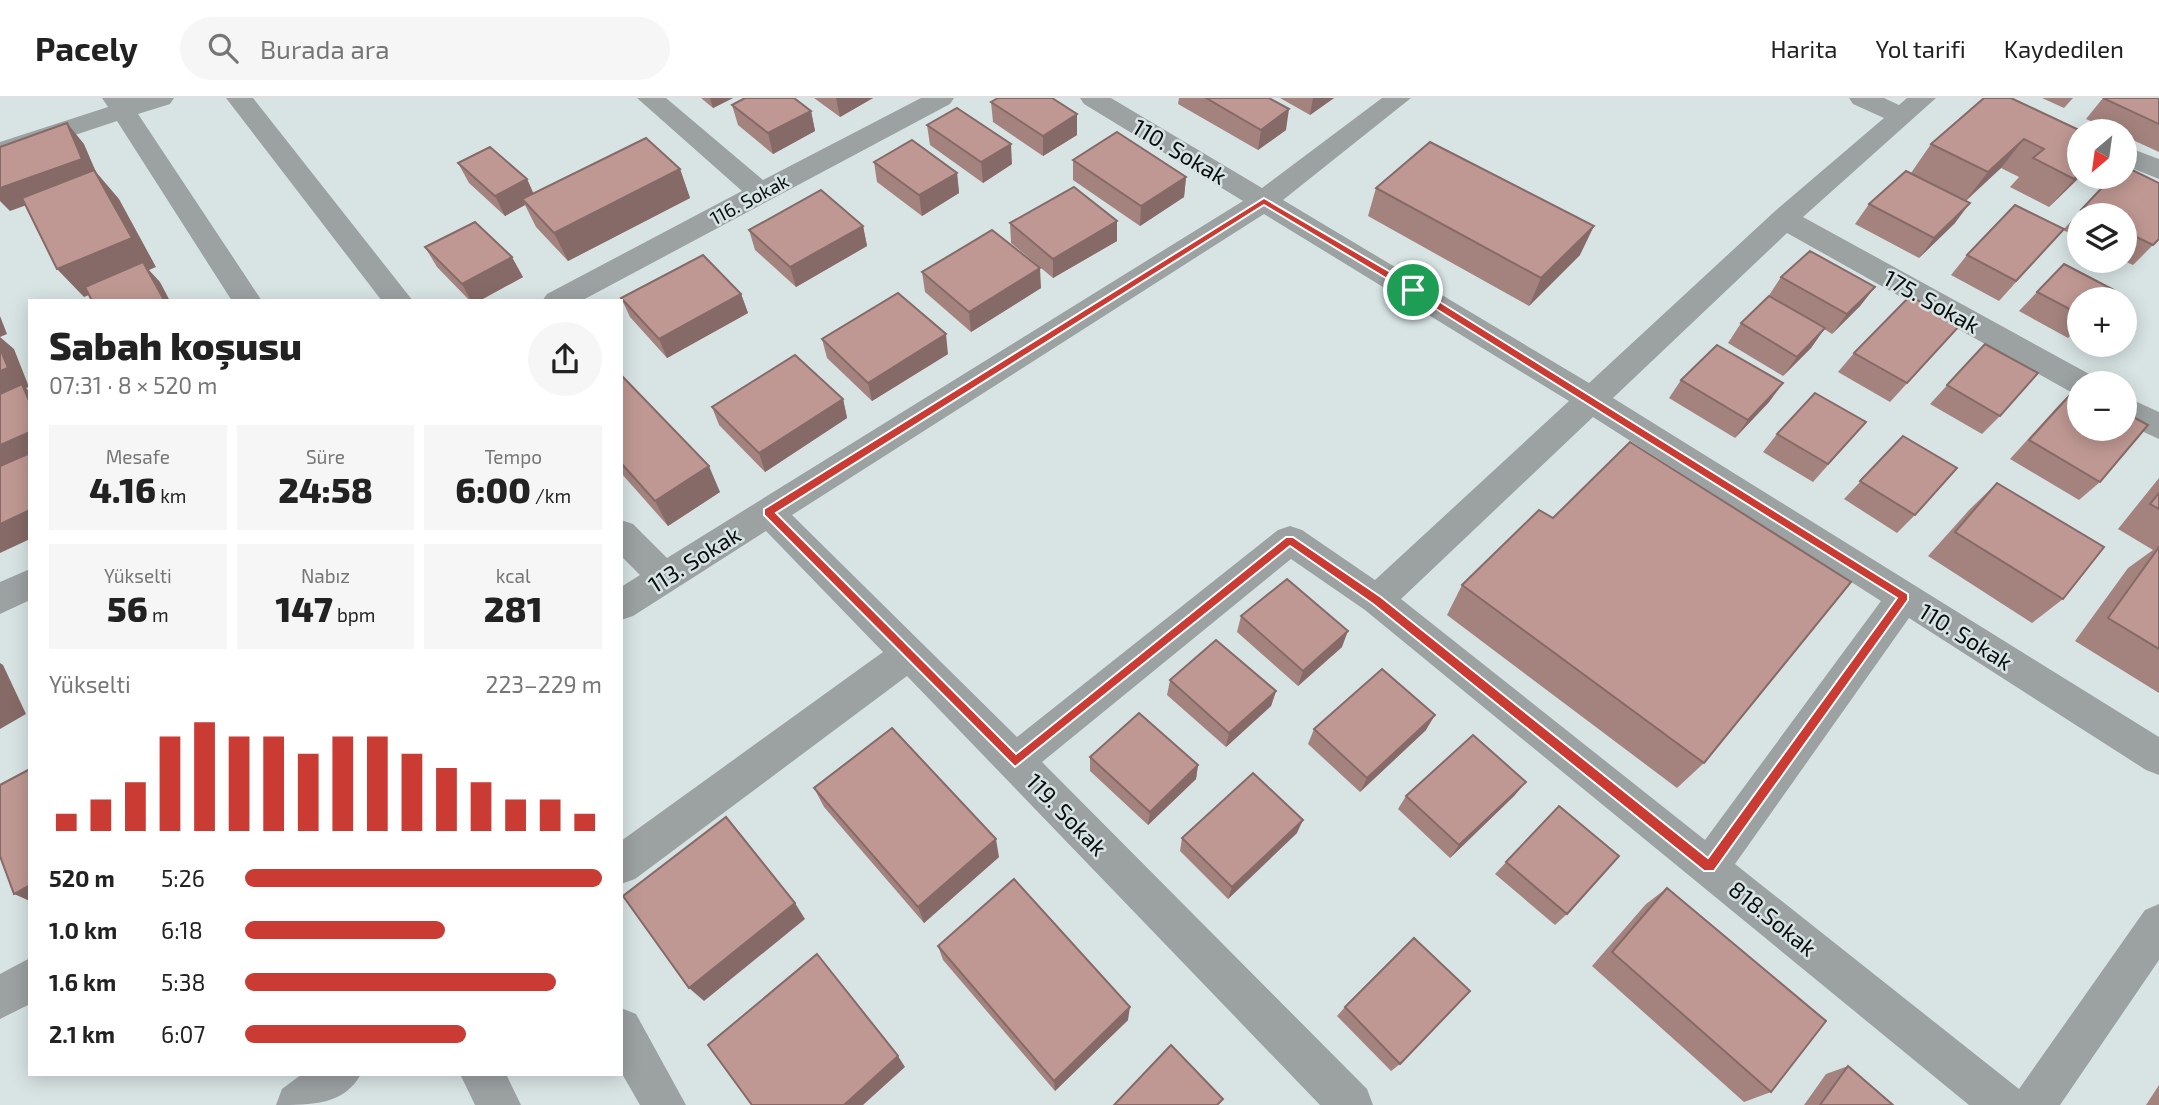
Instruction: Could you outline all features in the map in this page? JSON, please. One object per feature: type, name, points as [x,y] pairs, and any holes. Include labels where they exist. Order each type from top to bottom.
[{"type":"street","points":[[0,151],[119,104],[161,98]]},
{"type":"street","points":[[239,98],[396,299]]},
{"type":"street","points":[[650,98],[761,193]]},
{"type":"street","name":"116. Sokak","points":[[561,299],[941,98]]},
{"type":"street","name":"110. Sokak","points":[[1093,98],[1590,399],[2159,758]]},
{"type":"street","name":"113. Sokak","points":[[623,604],[1264,201],[1398,98]]},
{"type":"street","points":[[1862,98],[1913,107]]},
{"type":"street","points":[[119,104],[246,299]]},
{"type":"street","points":[[1377,600],[1784,219],[1913,107]]},
{"type":"street","points":[[2137,160],[2159,170]]},
{"type":"street","name":"175. Sokak","points":[[1784,219],[2067,376]]},
{"type":"street","points":[[2137,415],[2159,427]]},
{"type":"street","points":[[768,512],[1015,761]]},
{"type":"street","points":[[623,536],[665,578]]},
{"type":"street","name":"119. Sokak","points":[[1350,1105],[1015,761],[1290,540],[1377,600]]},
{"type":"street","points":[[0,599],[28,584]]},
{"type":"street","points":[[1709,867],[1904,597]]},
{"type":"street","name":"818.Sokak","points":[[1377,600],[2004,1105]]},
{"type":"street","points":[[623,864],[909,654]]},
{"type":"street","points":[[2034,1105],[2159,925]]},
{"type":"street","points":[[0,998],[28,980]]},
{"type":"street","points":[[623,1033],[664,1105]]},
{"type":"street","points":[[298,1105],[336,1076]]},
{"type":"street","points":[[483,1076],[499,1105]]},
{"type":"building","points":[[745,98],[794,98],[811,111],[768,133],[732,105]]},
{"type":"building","points":[[998,98],[1052,98],[1077,114],[1043,136],[991,102]]},
{"type":"building","points":[[1206,98],[1269,98],[1289,109],[1261,130]]},
{"type":"building","points":[[1984,98],[2011,98],[2067,124],[2067,175],[2033,158],[2044,149],[2024,139],[1988,172],[1931,144]]},
{"type":"building","points":[[2103,98],[2159,98],[2159,124]]},
{"type":"building","points":[[957,108],[1011,144],[981,162],[927,125]]},
{"type":"building","points":[[67,123],[82,159],[0,188],[0,147]]},
{"type":"building","points":[[1117,132],[1186,177],[1141,206],[1073,160]]},
{"type":"building","points":[[646,138],[680,169],[554,233],[522,199]]},
{"type":"building","points":[[912,140],[957,173],[919,195],[874,162]]},
{"type":"building","points":[[1430,142],[1594,226],[1541,278],[1376,188]]},
{"type":"building","points":[[490,147],[527,179],[495,196],[458,163]]},
{"type":"building","points":[[94,170],[132,238],[57,269],[22,198]]},
{"type":"building","points":[[1906,171],[1970,203],[1934,238],[1869,204]]},
{"type":"building","points":[[2137,172],[2159,183],[2159,239],[2153,245],[2137,237],[2137,203],[2088,203],[2101,189],[2137,189]]},
{"type":"building","points":[[1074,187],[1117,221],[1053,259],[1010,223]]},
{"type":"building","points":[[821,190],[863,226],[790,267],[749,230]]},
{"type":"building","points":[[2015,205],[2064,229],[2016,281],[1967,255]]},
{"type":"building","points":[[475,222],[512,257],[462,284],[425,247]]},
{"type":"building","points":[[992,230],[1040,268],[969,312],[922,272]]},
{"type":"building","points":[[1810,251],[1875,287],[1847,314],[1781,277]]},
{"type":"building","points":[[703,255],[741,294],[659,339],[621,298]]},
{"type":"building","points":[[143,262],[163,299],[91,299],[85,287]]},
{"type":"building","points":[[2064,264],[2067,266],[2067,273],[2081,273],[2108,287],[2067,287],[2067,308],[2037,292]]},
{"type":"building","points":[[898,293],[946,334],[868,383],[822,339]]},
{"type":"building","points":[[1769,296],[1825,328],[1797,357],[1741,323]]},
{"type":"building","points":[[1910,296],[1961,324],[1907,383],[1854,353]]},
{"type":"building","points":[[1985,344],[2038,373],[2000,416],[1947,385]]},
{"type":"building","points":[[1717,345],[1783,383],[1748,420],[1681,380]]},
{"type":"building","points":[[0,348],[8,368],[0,371]]},
{"type":"building","points":[[795,355],[843,399],[759,453],[712,407]]},
{"type":"building","points":[[623,377],[709,466],[655,501],[623,465]]},
{"type":"building","points":[[22,384],[28,398],[28,433],[0,445],[0,394]]},
{"type":"building","points":[[1815,393],[1866,422],[1828,464],[1777,434]]},
{"type":"building","points":[[2067,398],[2067,441],[2135,441],[2100,482],[2029,440]]},
{"type":"building","points":[[2137,419],[2148,425],[2137,438]]},
{"type":"building","points":[[1903,436],[1957,468],[1915,515],[1860,481]]},
{"type":"building","points":[[1630,442],[1851,582],[1704,763],[1462,585],[1539,510],[1553,518]]},
{"type":"building","points":[[28,454],[28,511],[0,524],[0,466]]},
{"type":"building","points":[[1997,483],[2104,547],[2063,599],[1955,532]]},
{"type":"building","points":[[2159,493],[2159,509],[2150,504]]},
{"type":"building","points":[[2159,547],[2159,649],[2108,618]]},
{"type":"building","points":[[1287,579],[1348,631],[1303,671],[1241,616]]},
{"type":"building","points":[[1216,640],[1276,691],[1229,733],[1170,680]]},
{"type":"building","points":[[1382,669],[1435,715],[1367,778],[1314,729]]},
{"type":"building","points":[[1139,713],[1198,765],[1150,812],[1090,757]]},
{"type":"building","points":[[892,728],[996,839],[918,907],[814,788]]},
{"type":"building","points":[[1473,735],[1526,782],[1459,845],[1406,796]]},
{"type":"building","points":[[28,770],[28,886],[14,894],[0,856],[0,785]]},
{"type":"building","points":[[1253,773],[1303,820],[1232,887],[1182,838]]},
{"type":"building","points":[[1559,806],[1619,856],[1567,914],[1506,862]]},
{"type":"building","points":[[726,817],[795,903],[689,988],[623,896]]},
{"type":"building","points":[[1014,879],[1130,1007],[1054,1081],[938,946]]},
{"type":"building","points":[[1667,888],[1826,1021],[1771,1092],[1612,952]]},
{"type":"building","points":[[1414,938],[1470,991],[1400,1064],[1345,1007]]},
{"type":"building","points":[[817,954],[898,1056],[844,1105],[752,1105],[708,1045]]},
{"type":"building","points":[[1171,1045],[1223,1099],[1217,1105],[1114,1105]]},
{"type":"building","points":[[1848,1066],[1893,1105],[1820,1105]]},
{"type":"route","points":[[1264,201],[1413,290],[1904,597],[1709,867],[1377,600],[1290,540],[1015,761],[768,512],[1264,201]]}]
